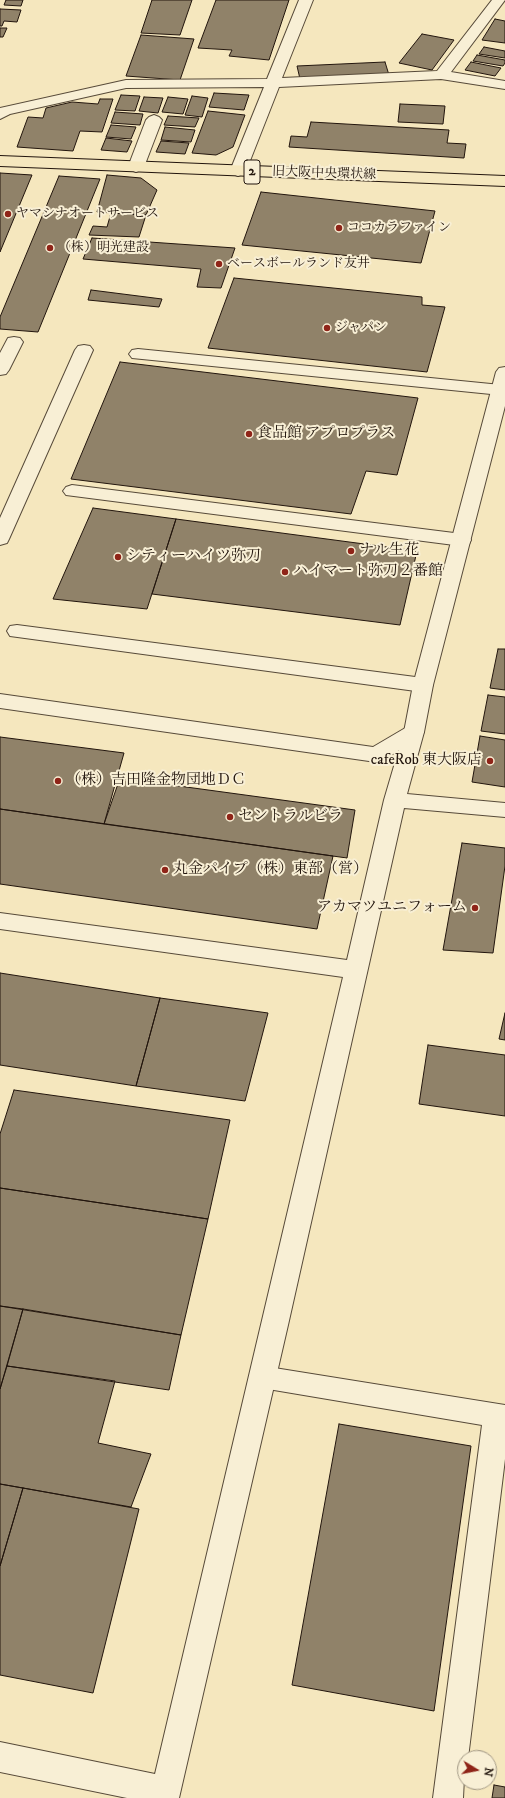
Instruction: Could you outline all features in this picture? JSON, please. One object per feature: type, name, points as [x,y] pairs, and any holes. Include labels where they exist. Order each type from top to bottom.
[{"type":"main road","name":"旧大阪中央環状線","points":[[0,161],[505,181]]},
{"type":"street","points":[[238,171],[306,0]]},
{"type":"street","points":[[441,75],[499,0]]},
{"type":"street","points":[[0,115],[5,111],[126,84],[273,83],[441,75],[505,85]]},
{"type":"street","points":[[136,167],[154,120]]},
{"type":"street","points":[[0,370],[14,342]]},
{"type":"street","points":[[0,539],[84,350]]},
{"type":"street","points":[[0,1757],[165,1794],[395,800],[414,732],[423,685],[503,381],[138,354]]},
{"type":"street","points":[[72,491],[462,540]]},
{"type":"street","points":[[17,631],[423,685]]},
{"type":"street","points":[[0,701],[376,755],[414,732]]},
{"type":"street","points":[[395,800],[505,810]]},
{"type":"street","points":[[0,921],[355,970]]},
{"type":"street","points":[[262,1377],[501,1416],[448,1798]]},
{"type":"building","points":[[6,0],[23,0],[21,6],[4,5]]},
{"type":"building","points":[[152,0],[192,0],[180,35],[141,33]]},
{"type":"building","points":[[216,0],[289,0],[269,60],[229,56],[232,50],[198,48]]},
{"type":"building","points":[[0,9],[21,10],[17,22],[4,21],[2,26],[0,26]]},
{"type":"building","points":[[495,19],[505,21],[505,43],[482,40]]},
{"type":"building","points":[[0,28],[7,28],[3,37],[0,37]]},
{"type":"building","points":[[422,34],[454,40],[432,70],[399,63]]},
{"type":"building","points":[[141,35],[194,39],[180,80],[126,76]]},
{"type":"building","points":[[484,47],[505,51],[505,58],[479,54]]},
{"type":"building","points":[[477,55],[505,60],[505,63],[503,66],[473,61]]},
{"type":"building","points":[[385,62],[389,75],[300,79],[297,66]]},
{"type":"building","points":[[471,62],[501,68],[495,76],[465,70]]},
{"type":"building","points":[[214,93],[249,95],[244,110],[209,107]]},
{"type":"building","points":[[121,95],[140,96],[135,111],[115,110]]},
{"type":"building","points":[[192,96],[208,98],[202,117],[185,115]]},
{"type":"building","points":[[144,97],[163,98],[158,113],[139,111]]},
{"type":"building","points":[[168,97],[188,99],[183,114],[162,112]]},
{"type":"building","points":[[100,99],[113,99],[102,132],[80,131],[73,151],[17,147],[28,117],[43,118],[46,108],[72,102],[98,104]]},
{"type":"building","points":[[400,104],[445,106],[443,124],[398,122]]},
{"type":"building","points":[[208,111],[245,115],[233,147],[216,155],[192,153]]},
{"type":"building","points":[[115,112],[143,114],[140,125],[111,123]]},
{"type":"building","points":[[168,116],[199,118],[195,127],[164,125]]},
{"type":"building","points":[[311,122],[449,130],[447,143],[466,144],[464,158],[289,147],[291,136],[307,137]]},
{"type":"building","points":[[111,125],[136,127],[131,139],[106,137]]},
{"type":"building","points":[[165,127],[195,130],[191,142],[161,140]]},
{"type":"building","points":[[106,138],[132,141],[127,152],[101,150]]},
{"type":"building","points":[[161,141],[189,143],[185,154],[156,152]]},
{"type":"building","name":"ヤマシナオートサービス","points":[[0,173],[32,175],[0,252]]},
{"type":"building","points":[[107,175],[141,178],[157,190],[146,215],[97,212]]},
{"type":"building","name":"（株）明光建設","points":[[59,176],[100,179],[38,332],[0,329],[0,317]]},
{"type":"building","name":"ココカラファイン","points":[[261,192],[435,211],[421,263],[242,245]]},
{"type":"building","points":[[111,213],[146,215],[139,237],[89,235],[93,226],[107,227]]},
{"type":"building","points":[[92,238],[235,248],[221,288],[197,287],[201,269],[83,259]]},
{"type":"building","name":"ジャパン","points":[[234,278],[422,297],[422,305],[445,307],[427,372],[208,348]]},
{"type":"building","points":[[91,290],[162,299],[159,307],[88,300]]},
{"type":"building","name":"食品館 アプロプラス","points":[[120,362],[418,398],[397,475],[366,471],[351,514],[71,479]]},
{"type":"building","name":"シティーハイツ弥刀","points":[[93,508],[176,519],[147,609],[53,599]]},
{"type":"building","name":"ハイマート弥刀２番館","points":[[176,519],[417,551],[400,625],[152,594]]},
{"type":"building","points":[[498,649],[505,649],[505,690],[490,688]]},
{"type":"building","points":[[488,695],[505,697],[505,734],[481,731]]},
{"type":"building","name":"cafeRob 東大阪店","points":[[480,736],[505,740],[505,787],[472,782]]},
{"type":"building","name":"（株）吉田隆金物団地ＤＣ","points":[[0,737],[124,753],[104,824],[0,809]]},
{"type":"building","name":"セントラルビラ","points":[[120,778],[355,810],[347,858],[104,824]]},
{"type":"building","name":"丸金パイプ（株）東部（営）","points":[[0,809],[333,856],[317,929],[0,884]]},
{"type":"building","name":"アカマツユニフォーム","points":[[462,843],[505,848],[505,866],[493,953],[443,950]]},
{"type":"building","points":[[0,973],[160,998],[136,1086],[0,1065]]},
{"type":"building","points":[[160,998],[268,1013],[245,1101],[136,1086]]},
{"type":"building","points":[[505,1013],[505,1040],[499,1039]]},
{"type":"building","points":[[428,1045],[505,1055],[505,1116],[419,1104]]},
{"type":"building","points":[[14,1090],[230,1120],[208,1219],[0,1188],[0,1134]]},
{"type":"building","points":[[0,1188],[208,1219],[181,1335],[0,1306]]},
{"type":"building","points":[[0,1306],[23,1309],[0,1389]]},
{"type":"building","points":[[23,1309],[181,1335],[169,1390],[7,1366]]},
{"type":"building","points":[[7,1366],[115,1381],[98,1443],[151,1454],[131,1507],[0,1484],[0,1389]]},
{"type":"building","points":[[339,1424],[471,1446],[434,1711],[292,1685]]},
{"type":"building","points":[[0,1484],[23,1488],[0,1566]]},
{"type":"building","points":[[23,1488],[139,1509],[93,1693],[0,1675],[0,1566]]},
{"type":"building","points":[[497,1786],[505,1787],[505,1798],[492,1798],[493,1790],[497,1790]]},
{"type":"place","name":"ヤマシナオートサービス","points":[[8,214]]},
{"type":"place","name":"ココカラファイン","points":[[339,228]]},
{"type":"place","name":"（株）明光建設","points":[[50,248]]},
{"type":"place","name":"ベースボールランド友井","points":[[219,264]]},
{"type":"place","name":"ジャパン","points":[[327,328]]},
{"type":"place","name":"食品館 アプロプラス","points":[[249,434]]},
{"type":"place","name":"ナル生花","points":[[351,551]]},
{"type":"place","name":"シティーハイツ弥刀","points":[[118,557]]},
{"type":"place","name":"ハイマート弥刀２番館","points":[[285,572]]},
{"type":"place","name":"cafeRob 東大阪店","points":[[490,761]]},
{"type":"place","name":"（株）吉田隆金物団地ＤＣ","points":[[58,781]]},
{"type":"place","name":"セントラルビラ","points":[[230,817]]},
{"type":"place","name":"丸金パイプ（株）東部（営）","points":[[165,870]]},
{"type":"place","name":"アカマツユニフォーム","points":[[475,908]]}]
